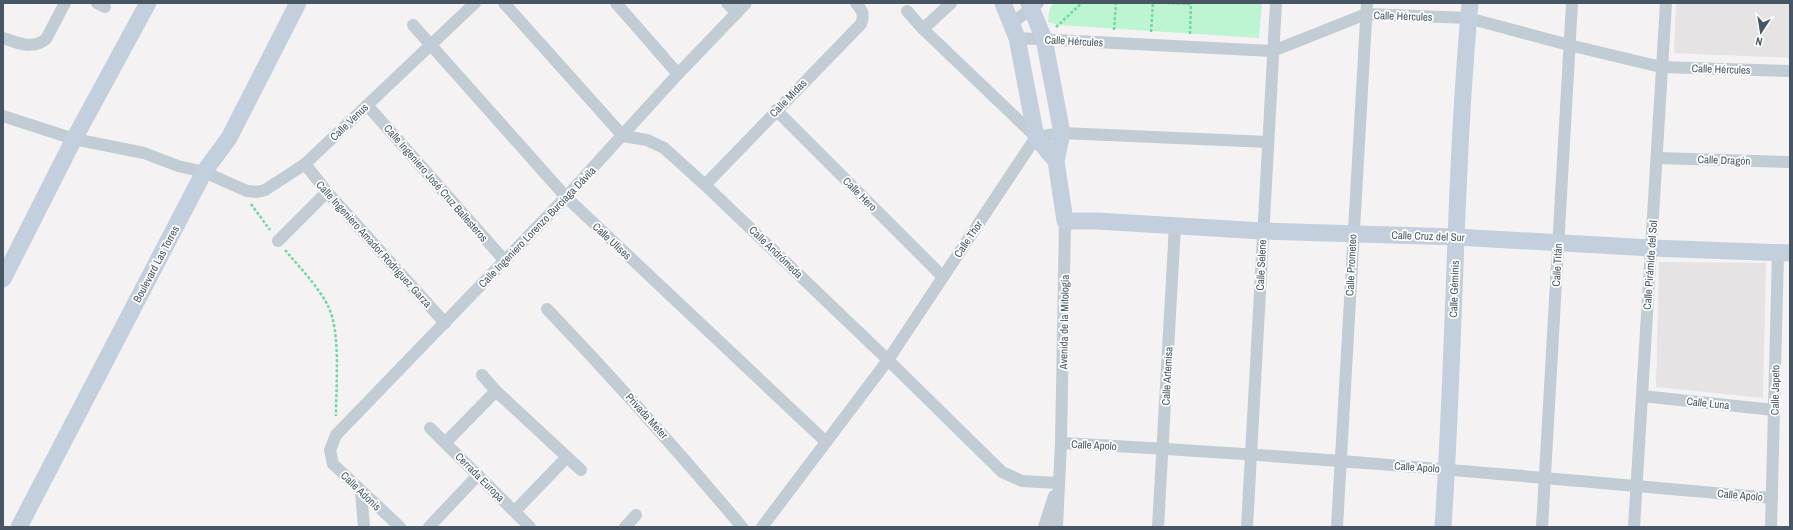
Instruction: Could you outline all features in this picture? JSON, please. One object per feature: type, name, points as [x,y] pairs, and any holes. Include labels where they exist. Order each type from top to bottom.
[{"type":"street","points":[[3,38],[26,45],[35,46],[46,39],[65,3]]},
{"type":"street","points":[[3,279],[74,139],[148,3]]},
{"type":"street","name":"Boulevard Las Torres","points":[[18,527],[204,172],[229,138],[298,3]]},
{"type":"street","name":"Calle Venus","points":[[3,116],[74,139],[144,153],[178,166],[204,172],[240,188],[256,192],[265,190],[305,164],[475,3]]},
{"type":"street","points":[[504,3],[623,136]]},
{"type":"street","points":[[616,3],[678,74]]},
{"type":"street","points":[[728,3],[737,13]]},
{"type":"street","name":"Calle Ingeniero Lorenzo Burciaga Dávila","points":[[330,450],[336,435],[566,197],[678,74],[746,3]]},
{"type":"street","points":[[923,29],[951,3]]},
{"type":"street","points":[[1003,3],[1014,31],[1036,137]]},
{"type":"street","name":"Calle Selene","points":[[1247,527],[1262,231],[1276,3]]},
{"type":"street","name":"Calle Titán","points":[[1542,527],[1572,3]]},
{"type":"street","name":"Calle Pirámide del Sol","points":[[1634,527],[1658,158],[1661,67],[1666,3]]},
{"type":"street","points":[[1014,31],[1033,5]]},
{"type":"street","name":"Avenida de la Mitología","points":[[1033,5],[1044,39],[1062,133],[1056,160],[1065,221],[1061,443],[1057,527]]},
{"type":"street","name":"Calle Midas","points":[[705,185],[861,24],[864,19],[859,6]]},
{"type":"street","name":"Calle Hércules","points":[[1014,31],[1044,39],[1273,51],[1367,9],[1469,11],[1569,45],[1661,67],[1790,71]]},
{"type":"street","name":"Calle Prometeo","points":[[1337,527],[1367,9]]},
{"type":"street","points":[[908,11],[923,29],[1036,137],[1056,160]]},
{"type":"street","name":"Calle Géminis","points":[[1443,527],[1447,469],[1456,237],[1469,11]]},
{"type":"street","name":"Calle Ulises","points":[[413,25],[566,197],[826,442]]},
{"type":"street","name":"Calle Ingeniero José Cruz Ballesteros","points":[[367,105],[505,261]]},
{"type":"street","name":"Calle Hero","points":[[776,110],[944,277]]},
{"type":"street","points":[[1036,137],[1062,133],[1268,142]]},
{"type":"street","name":"Calle Andrómeda","points":[[623,136],[647,140],[664,148],[705,185],[888,360],[1002,472],[1022,481],[1058,483]]},
{"type":"street","name":"Calle Thor","points":[[762,527],[888,360],[1036,137]]},
{"type":"street","name":"Calle Dragón","points":[[1658,158],[1790,162]]},
{"type":"street","name":"Calle Ingeniero Amador Rodríguez Garza","points":[[305,164],[327,192],[445,323]]},
{"type":"street","points":[[278,241],[327,192]]},
{"type":"street","name":"Calle Cruz del Sur","points":[[1065,221],[1097,221],[1262,231],[1456,237],[1651,248],[1784,253]]},
{"type":"street","name":"Calle Artemisa","points":[[1158,527],[1174,226]]},
{"type":"street","name":"Calle Japeto","points":[[1771,527],[1774,410],[1784,253]]},
{"type":"street","name":"Privada Meter","points":[[547,309],[616,381],[742,527]]},
{"type":"street","points":[[482,375],[496,391],[581,470]]},
{"type":"street","name":"Cerrada Europa","points":[[446,442],[496,391]]},
{"type":"street","name":"Calle Luna","points":[[1642,396],[1774,410]]},
{"type":"street","name":"Cerrada Europa","points":[[430,428],[446,442],[530,527]]},
{"type":"street","name":"Calle Apolo","points":[[1061,443],[1163,448],[1340,460],[1772,498]]},
{"type":"street","name":"Calle Adonis","points":[[330,450],[333,464],[400,527]]},
{"type":"street","points":[[515,511],[567,457]]},
{"type":"street","points":[[429,527],[478,475]]},
{"type":"street","name":"Avenida de la Mitología","points":[[1044,527],[1058,483]]},
{"type":"street","points":[[362,492],[364,527]]},
{"type":"street","points":[[625,527],[636,515]]},
{"type":"path","points":[[1044,39],[1082,3]]},
{"type":"path","points":[[1113,43],[1116,3]]},
{"type":"path","points":[[1150,45],[1153,3]]},
{"type":"path","points":[[1167,3],[1191,4],[1189,47]]},
{"type":"path","points":[[240,188],[278,241],[312,283],[328,307],[334,329],[336,358],[336,435]]},
{"type":"shaded area","points":[[1676,3],[1790,3],[1790,58],[1674,53]]},
{"type":"shaded area","points":[[1659,262],[1766,263],[1763,398],[1656,387]]},
{"type":"green space","points":[[1053,3],[1262,3],[1259,38],[1059,25],[1048,22],[1049,11]]}]
